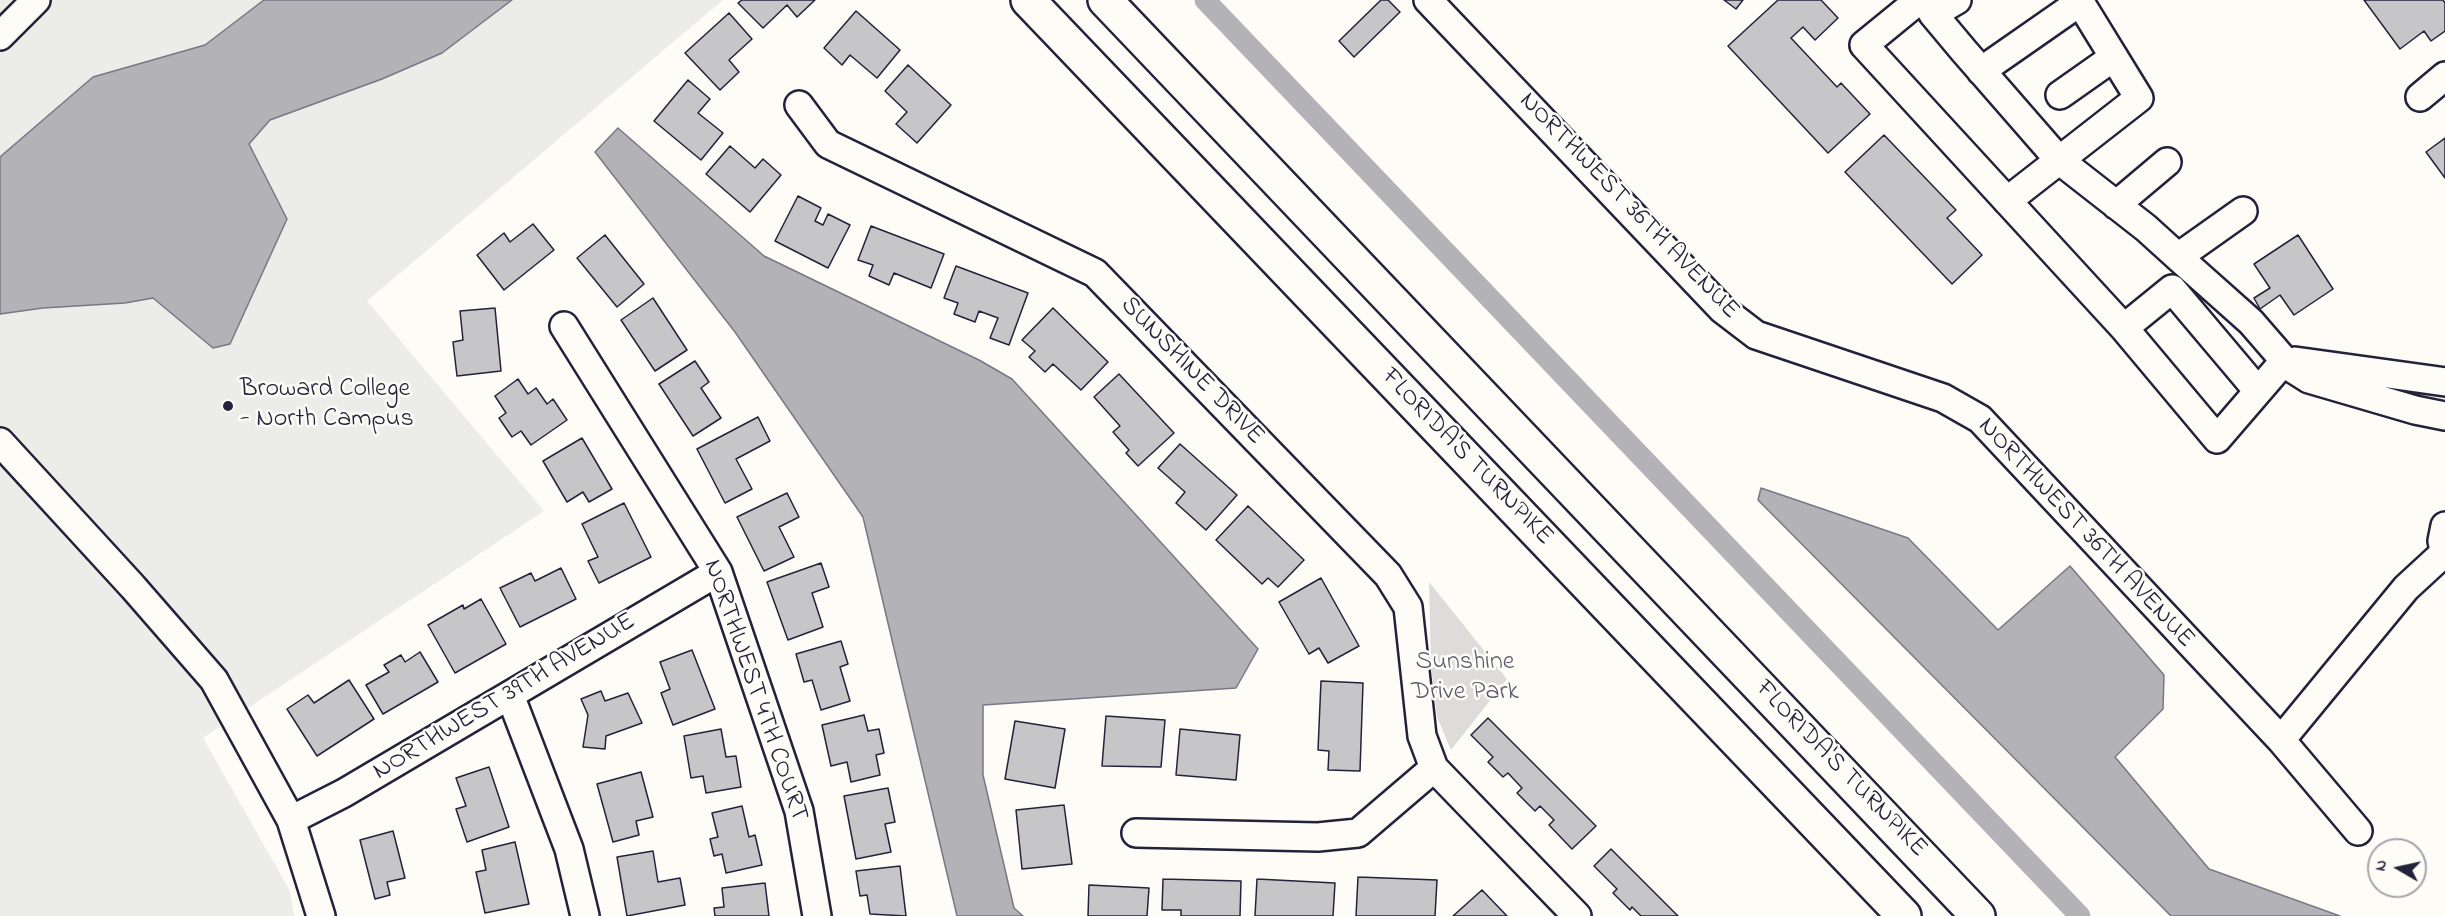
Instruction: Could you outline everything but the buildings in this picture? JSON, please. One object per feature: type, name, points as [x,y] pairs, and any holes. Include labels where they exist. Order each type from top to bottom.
[{"type":"highway","name":"FLORIDA'S TURNPIKE","points":[[1028,0],[1904,916]]},
{"type":"highway","name":"FLORIDA'S TURNPIKE","points":[[1105,0],[1978,916]]},
{"type":"street","points":[[0,36],[36,0]]},
{"type":"street","name":"NORTHWEST 36TH AVENUE","points":[[1428,0],[1722,309],[1756,335],[1943,398],[1980,419],[2281,740],[2358,831]]},
{"type":"street","points":[[1958,0],[1926,5],[1864,45],[2124,328],[2217,439],[2285,360]]},
{"type":"street","points":[[1982,71],[2080,2],[2139,98],[2007,201]]},
{"type":"street","points":[[1926,5],[2059,160],[2178,257],[2251,322],[2290,367],[2308,379],[2415,410],[2445,416]]},
{"type":"street","points":[[2060,95],[2114,57]]},
{"type":"street","points":[[2420,97],[2445,76]]},
{"type":"street","name":"SUNSHINE DRIVE","points":[[800,105],[828,144],[1095,273],[1388,575],[1408,607],[1422,736],[1434,768],[1577,916]]},
{"type":"street","points":[[2116,205],[2167,162]]},
{"type":"street","points":[[2178,257],[2243,211]]},
{"type":"street","points":[[2124,328],[2172,289],[2258,391]]},
{"type":"street","name":"NORTHWEST 4TH COURT","points":[[564,326],[718,572],[800,811],[817,916]]},
{"type":"street","points":[[2285,360],[2433,380],[2415,410]]},
{"type":"street","points":[[0,442],[133,587],[214,680],[291,820],[321,916]]},
{"type":"street","points":[[2281,740],[2406,588],[2444,554],[2442,541],[2445,526]]},
{"type":"street","name":"NORTHWEST 39TH AVENUE","points":[[291,820],[344,793],[718,572]]},
{"type":"street","points":[[510,695],[569,849],[585,916]]},
{"type":"street","points":[[1136,833],[1318,837],[1358,833],[1434,768]]},
{"type":"shaded area","name":"Broward College - North Campus","points":[[0,0],[723,0],[367,301],[544,511],[203,738],[290,891],[294,916],[0,916]]},
{"type":"shaded area","points":[[264,0],[512,0],[442,53],[382,79],[270,120],[249,144],[287,219],[230,344],[213,348],[153,298],[125,303],[43,308],[0,314],[0,157],[93,77],[205,45]]},
{"type":"shaded area","points":[[618,128],[764,256],[979,360],[1012,379],[1258,649],[1236,688],[983,705],[983,775],[1014,908],[1023,916],[957,916],[863,517],[735,332],[595,152]]},
{"type":"shaded area","points":[[1761,488],[1908,538],[1998,630],[2070,566],[2164,675],[2163,709],[2115,757],[2209,869],[2340,916],[2171,916],[1758,500]]},
{"type":"green space","name":"Sunshine Drive Park","points":[[1429,582],[1507,679],[1451,750],[1437,717],[1431,666]]},
{"type":"waterway","points":[[1205,0],[2080,916]]},
{"type":"place","name":"Broward College - North Campus","points":[[228,406]]}]
